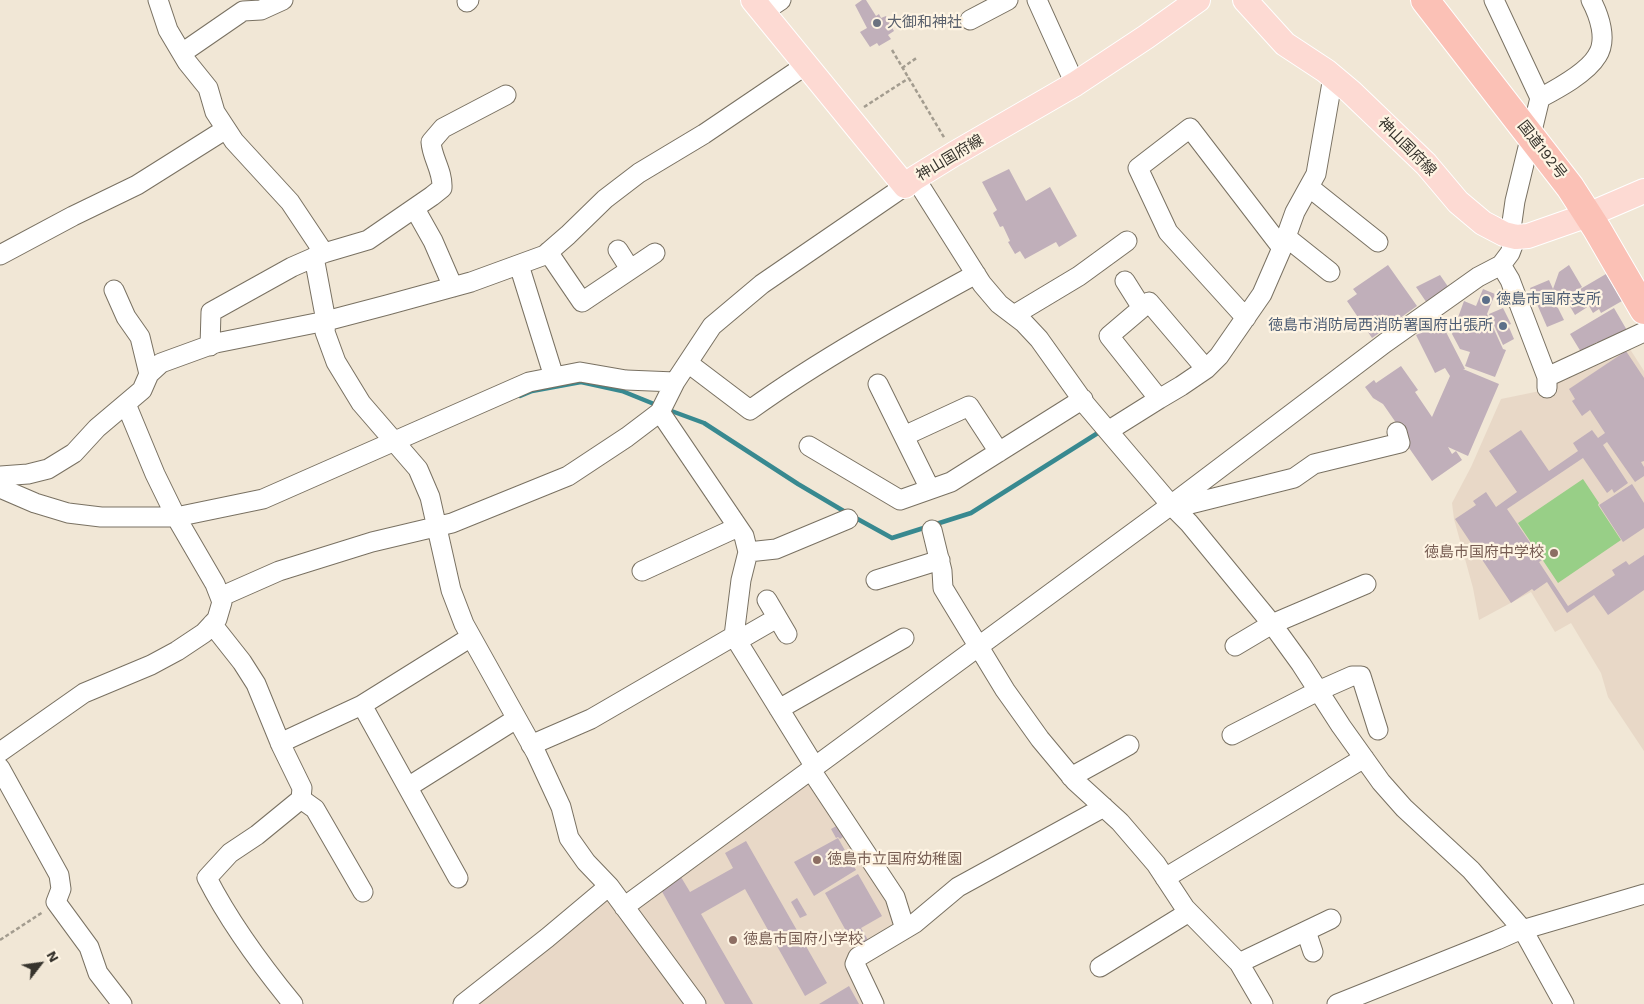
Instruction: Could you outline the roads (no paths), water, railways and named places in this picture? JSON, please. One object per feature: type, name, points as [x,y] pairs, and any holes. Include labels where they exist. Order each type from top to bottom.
[{"type":"highway","name":"国道192号","points":[[1425,0],[1570,187],[1644,310]]},
{"type":"main road","name":"神山国府線","points":[[766,4],[806,65],[849,117],[910,182],[954,154],[1075,84],[1198,0]]},
{"type":"main road","name":"神山国府線","points":[[1245,0],[1286,44],[1351,92],[1426,164],[1458,202],[1483,223],[1513,236]]},
{"type":"main road","points":[[1513,236],[1528,236],[1588,215],[1644,191]]},
{"type":"street","points":[[158,0],[168,30],[187,62],[208,88],[215,112],[234,141],[290,202],[319,255],[326,321],[324,332],[336,362],[361,403],[418,469],[430,497],[451,590],[464,624],[531,745],[561,807],[569,838],[586,862],[608,886],[696,1004]]},
{"type":"street","points":[[182,53],[243,11],[261,10],[283,0]]},
{"type":"street","points":[[970,20],[1008,0]]},
{"type":"street","points":[[1037,0],[1075,84]]},
{"type":"street","points":[[624,907],[1171,505],[1385,343],[1478,277],[1502,265],[1510,254],[1515,200],[1540,98],[1494,0]]},
{"type":"street","points":[[1540,98],[1580,74],[1598,56],[1602,37],[1599,16],[1591,0]]},
{"type":"street","points":[[0,476],[28,474],[48,469],[74,453],[97,428],[142,390],[149,374],[161,363],[210,346],[326,321],[453,287],[545,255],[639,173],[704,134],[806,65]]},
{"type":"street","points":[[1108,432],[1206,369],[1219,356],[1262,294],[1295,212],[1316,174],[1333,77]]},
{"type":"street","points":[[210,346],[211,312],[292,267],[319,255],[368,240],[415,209],[442,188],[442,177],[432,152],[431,142],[443,128],[506,95]]},
{"type":"street","points":[[1246,318],[1168,232],[1138,168],[1190,128],[1284,243],[1330,272]]},
{"type":"street","points":[[0,255],[73,216],[137,185],[226,129]]},
{"type":"street","points":[[220,597],[279,571],[372,542],[452,523],[568,476],[627,437],[662,410],[675,382],[712,326],[755,290],[910,182],[982,284],[999,304],[1024,323],[1039,339],[1108,432],[1171,505],[1189,522],[1272,624],[1381,782],[1404,808],[1470,870],[1523,930],[1564,1004]]},
{"type":"street","points":[[1309,187],[1378,242]]},
{"type":"street","points":[[415,209],[433,241],[453,287]]},
{"type":"street","points":[[1014,316],[1079,276],[1127,241]]},
{"type":"street","points":[[618,250],[630,269]]},
{"type":"street","points":[[548,252],[582,302],[655,253]]},
{"type":"street","points":[[519,265],[554,377]]},
{"type":"street","points":[[1502,265],[1510,280],[1547,383],[1644,332]]},
{"type":"street","points":[[688,362],[750,410],[870,333],[976,274]]},
{"type":"street","points":[[1125,281],[1142,308]]},
{"type":"street","points":[[114,290],[126,316],[140,337],[149,374]]},
{"type":"street","points":[[1159,399],[1109,336],[1149,302],[1206,369]]},
{"type":"street","points":[[0,488],[35,504],[68,513],[101,516],[176,517],[263,499],[528,382],[580,372],[626,380],[675,382]]},
{"type":"street","points":[[878,384],[930,489]]},
{"type":"street","points":[[809,446],[900,500],[951,482],[1083,399]]},
{"type":"street","points":[[0,752],[84,694],[177,651],[204,633],[217,619],[222,602],[215,584],[176,517],[155,474],[126,404]]},
{"type":"street","points":[[904,436],[969,406],[999,452]]},
{"type":"street","points":[[662,410],[744,536],[748,552],[741,580],[734,636],[813,769],[895,897],[905,929]]},
{"type":"street","points":[[1171,505],[1190,504],[1294,478],[1314,464],[1400,444],[1397,432]]},
{"type":"street","points":[[748,552],[776,549],[848,519]]},
{"type":"street","points":[[642,571],[738,527]]},
{"type":"street","points":[[932,530],[940,560],[943,588],[1005,690],[1040,739],[1071,776],[1120,822],[1156,864],[1189,912],[1239,963],[1263,1004]]},
{"type":"street","points":[[876,580],[940,560]]},
{"type":"street","points":[[1235,646],[1272,624],[1366,584]]},
{"type":"street","points":[[767,600],[787,634]]},
{"type":"street","points":[[531,745],[591,719],[734,636],[744,637],[777,618]]},
{"type":"street","points":[[212,624],[242,662],[256,684],[280,742],[302,788],[301,799],[257,835],[230,853],[207,878],[269,976],[293,1004]]},
{"type":"street","points":[[280,742],[362,705],[470,637]]},
{"type":"street","points":[[779,709],[904,638]]},
{"type":"street","points":[[1232,735],[1318,691],[1352,676],[1361,676],[1378,730]]},
{"type":"street","points":[[362,705],[458,878]]},
{"type":"street","points":[[408,787],[516,719]]},
{"type":"street","points":[[1071,776],[1129,745]]},
{"type":"street","points":[[1165,878],[1364,758]]},
{"type":"street","points":[[0,768],[59,875],[61,889],[56,902],[88,947],[98,973],[122,1004]]},
{"type":"street","points":[[301,799],[315,810],[363,892]]},
{"type":"street","points":[[874,1004],[855,964],[858,957],[915,923],[958,887],[1104,807]]},
{"type":"street","points":[[463,1004],[547,938],[608,886]]},
{"type":"street","points":[[1341,1003],[1523,930],[1644,894]]},
{"type":"street","points":[[1100,968],[1189,912]]},
{"type":"street","points":[[1239,963],[1331,919]]},
{"type":"street","points":[[1306,931],[1314,952]]},
{"type":"waterway","points":[[520,396],[532,391],[581,382],[622,391],[659,406]]},
{"type":"waterway","points":[[666,409],[704,423],[798,484],[847,513]]},
{"type":"waterway","points":[[854,517],[892,538],[971,513],[1101,431]]},
{"type":"place","name":"大御和神社","points":[[877,23]]},
{"type":"place","name":"徳島市国府支所","points":[[1486,300]]},
{"type":"place","name":"徳島市消防局西消防署国府出張所","points":[[1503,326]]},
{"type":"place","name":"徳島市国府中学校","points":[[1554,553]]},
{"type":"place","name":"徳島市立国府幼稚園","points":[[817,860]]},
{"type":"place","name":"徳島市国府小学校","points":[[733,940]]}]
